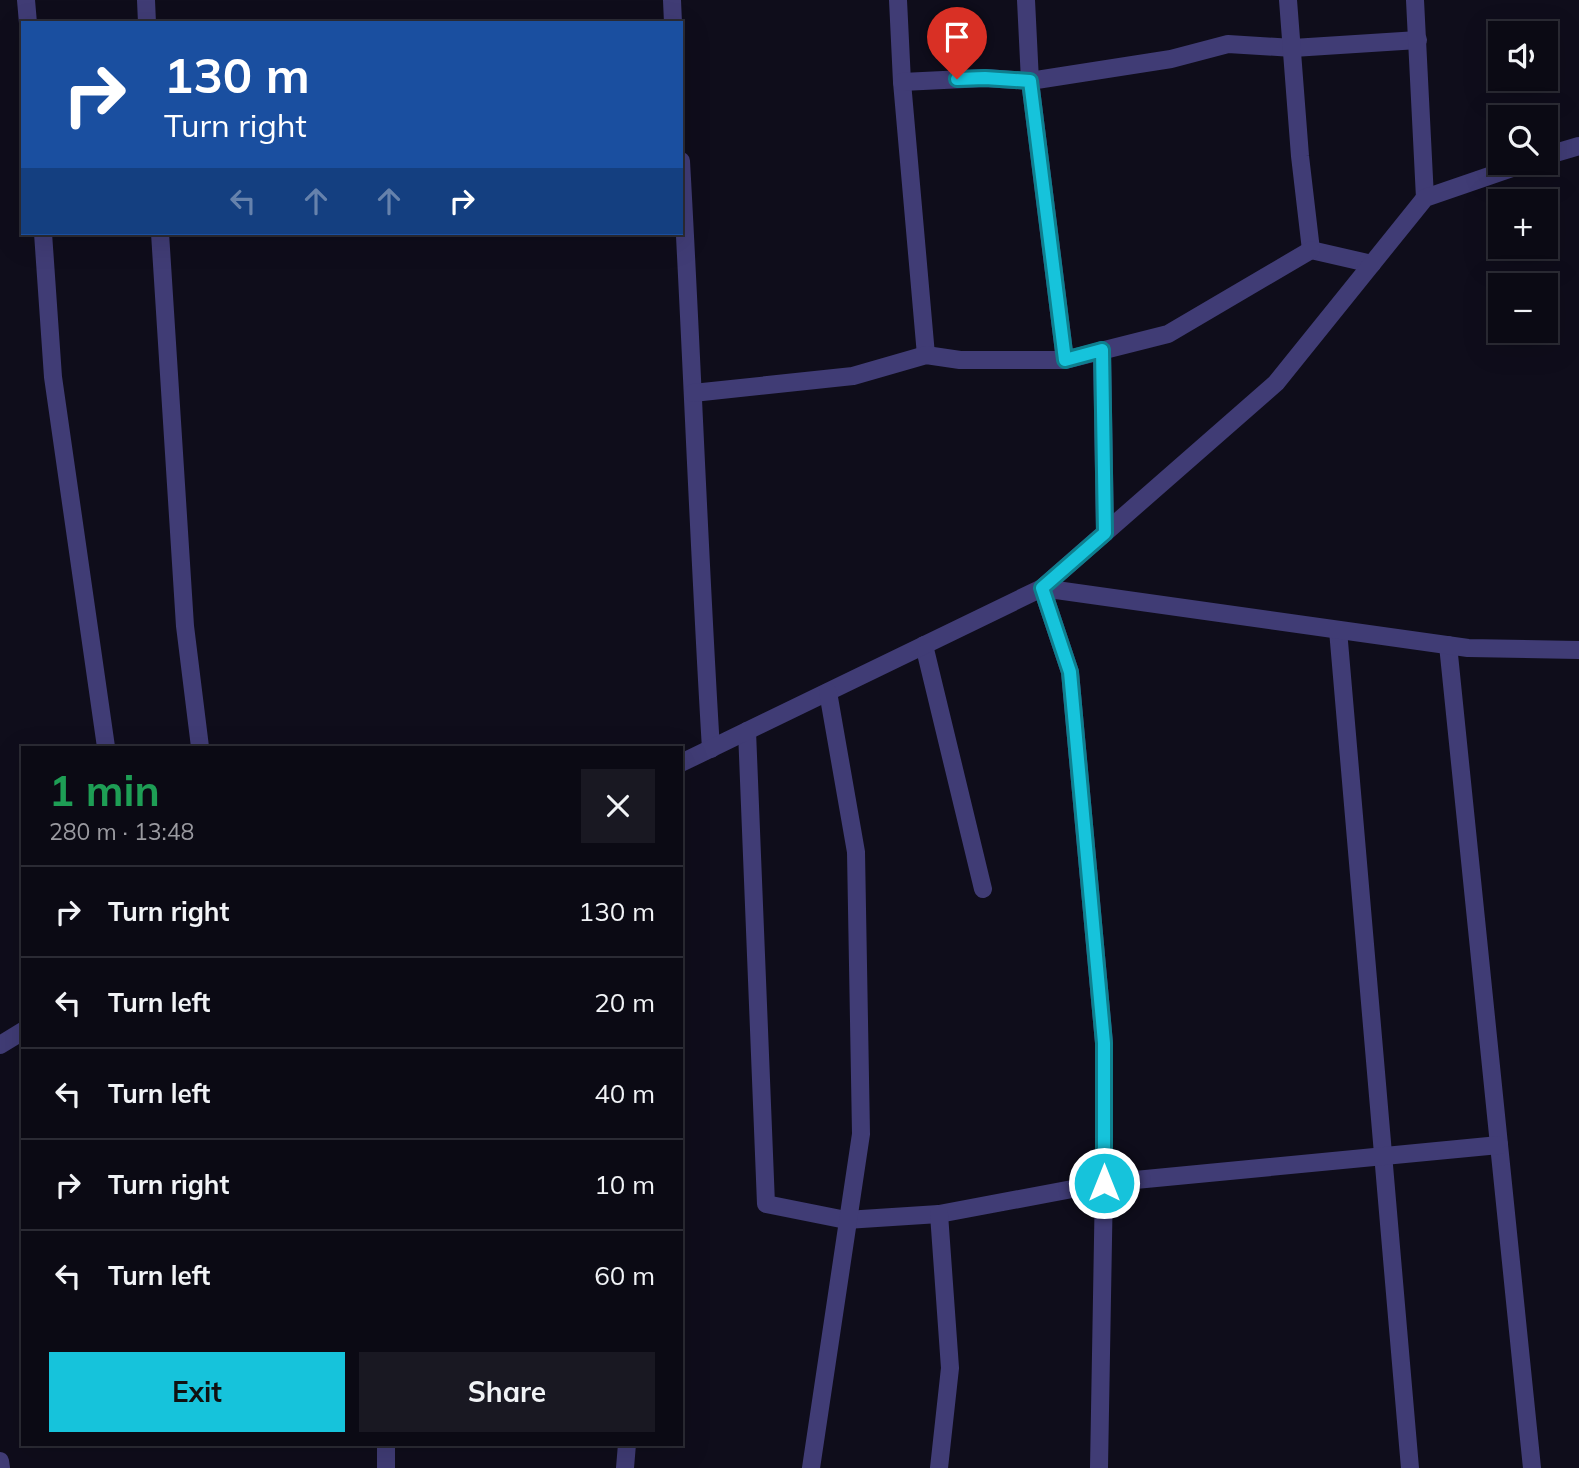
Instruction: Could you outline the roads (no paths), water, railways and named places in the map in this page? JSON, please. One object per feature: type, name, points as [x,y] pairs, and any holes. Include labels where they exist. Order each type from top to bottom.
[{"type":"street","points":[[26,0],[28,21]]},
{"type":"street","points":[[146,0],[147,21]]},
{"type":"street","points":[[672,0],[673,21]]},
{"type":"street","points":[[898,0],[902,82],[926,355]]},
{"type":"street","points":[[1026,0],[1030,81],[1065,360]]},
{"type":"street","points":[[1288,0],[1300,156],[1311,250]]},
{"type":"street","points":[[1415,0],[1425,198]]},
{"type":"street","points":[[902,82],[985,78],[1030,81],[1171,59],[1228,44],[1293,48],[1418,40]]},
{"type":"street","points":[[1558,152],[1579,146]]},
{"type":"street","points":[[683,762],[1042,588],[1276,383],[1425,198],[1492,175]]},
{"type":"street","points":[[683,197],[694,393],[699,563],[711,749]]},
{"type":"street","points":[[43,235],[53,377],[106,746]]},
{"type":"street","points":[[160,235],[185,626],[200,746]]},
{"type":"street","points":[[694,393],[853,376],[926,355],[960,360],[1065,360],[1168,334],[1311,250],[1372,264]]},
{"type":"street","points":[[1102,350],[1105,533]]},
{"type":"street","points":[[1042,588],[1468,648],[1579,650]]},
{"type":"street","points":[[1042,588],[1070,672],[1104,1043],[1099,1468]]},
{"type":"street","points":[[1338,630],[1410,1468]]},
{"type":"street","points":[[924,645],[983,889]]},
{"type":"street","points":[[1448,645],[1532,1468]]},
{"type":"street","points":[[811,1468],[846,1220],[861,1134],[856,852],[828,692]]},
{"type":"street","points":[[747,731],[766,1204],[846,1220],[939,1214],[1104,1183],[1499,1145]]},
{"type":"street","points":[[0,1045],[21,1032]]},
{"type":"street","points":[[939,1214],[950,1368],[939,1468]]},
{"type":"street","points":[[386,1446],[386,1468]]},
{"type":"street","points":[[625,1468],[627,1446]]},
{"type":"street","points":[[0,1461],[1,1468]]}]
